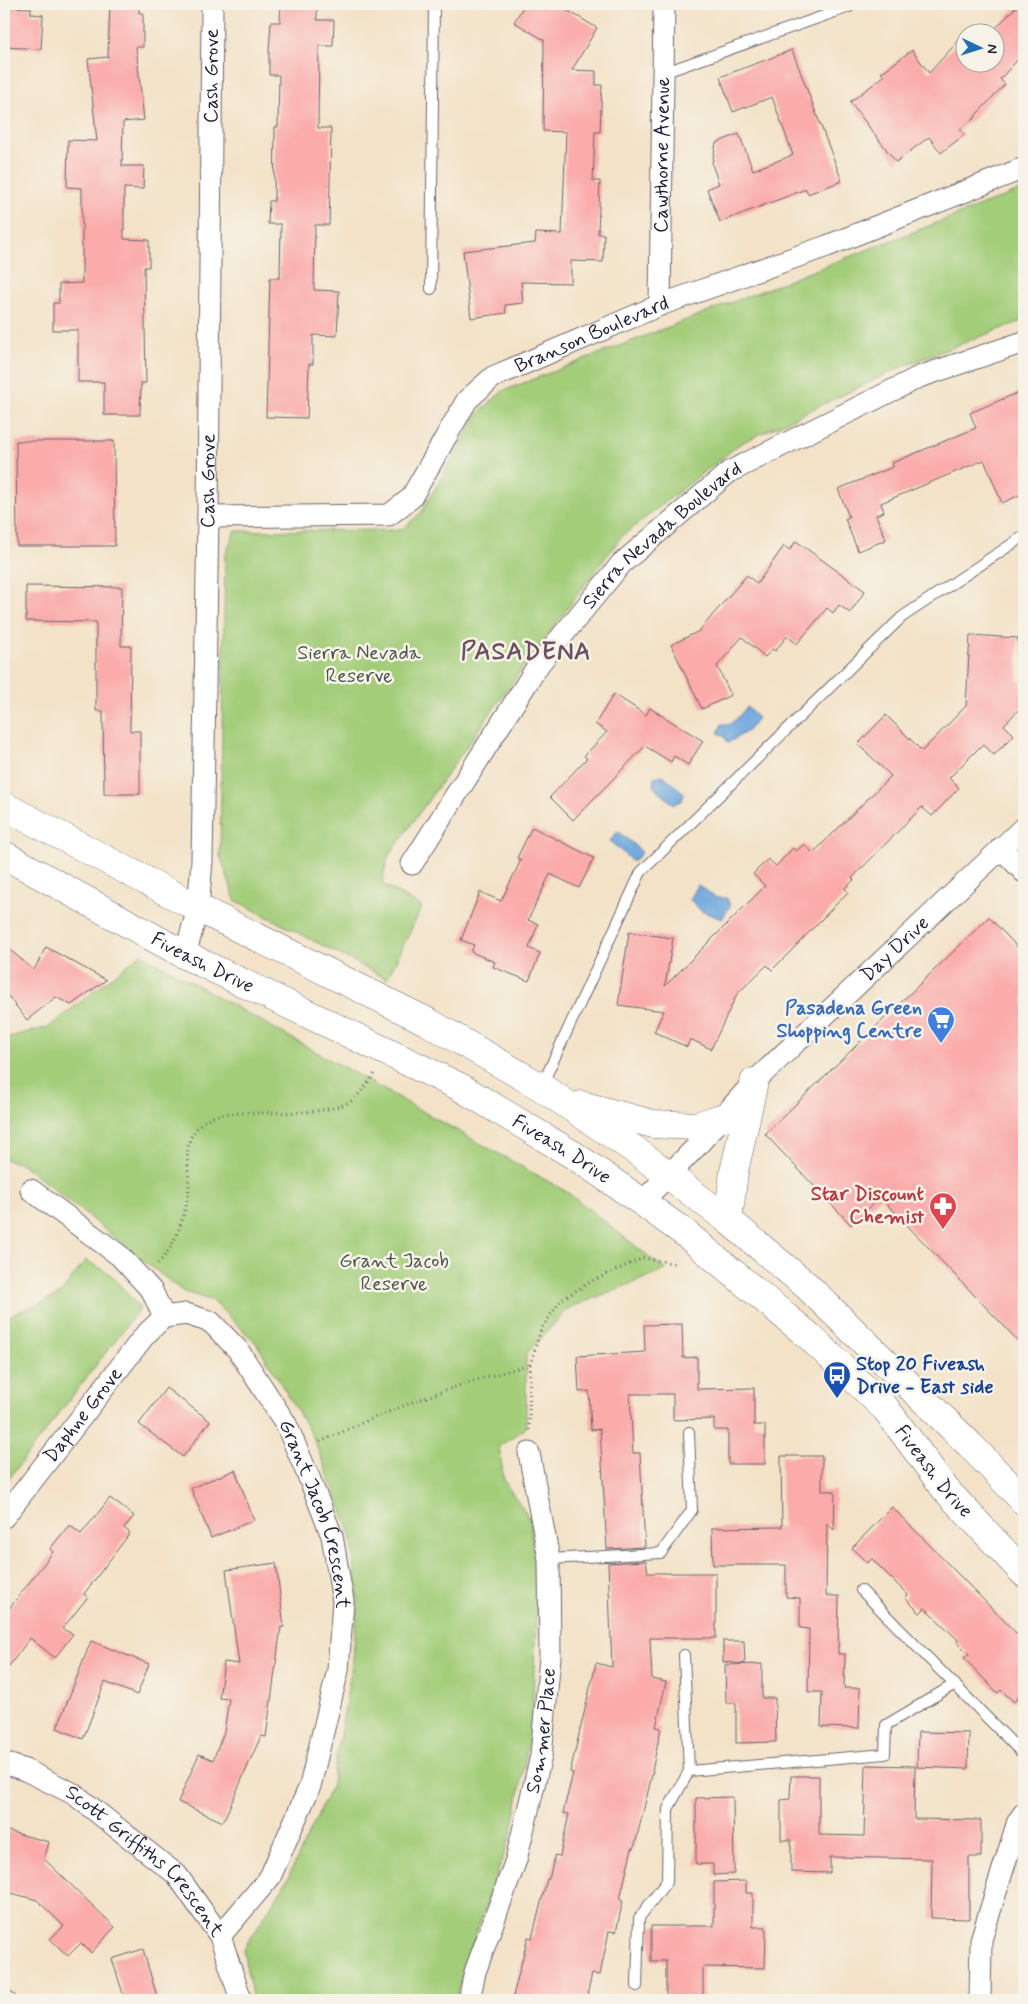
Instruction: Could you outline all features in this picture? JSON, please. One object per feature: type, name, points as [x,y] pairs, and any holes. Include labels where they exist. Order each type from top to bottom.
[{"type":"main road","name":"Fiveash Drive","points":[[4,806],[198,908],[428,1022],[550,1093],[669,1174],[807,1286],[969,1444],[1024,1502]]},
{"type":"main road","name":"Fiveash Drive","points":[[4,855],[185,955],[460,1087],[575,1156],[642,1202],[686,1234],[809,1336],[886,1409],[946,1490],[1024,1573]]},
{"type":"main road","points":[[728,1220],[734,1172],[754,1082]]},
{"type":"main road","points":[[550,1093],[653,1124],[696,1126],[722,1118]]},
{"type":"street","name":"Cash Grove","points":[[185,955],[198,908],[202,851],[208,516],[212,4]]},
{"type":"street","name":"Cawthorne Avenue","points":[[660,305],[664,4]]},
{"type":"street","name":"Branson Boulevard","points":[[208,516],[389,515],[411,498],[467,400],[493,377],[660,305],[827,246],[1024,168]]},
{"type":"street","name":"Sierra Nevada Boulevard","points":[[412,864],[539,664],[621,564],[635,552],[729,472],[919,377],[1024,342]]},
{"type":"street","name":"Day Drive","points":[[642,1202],[754,1082],[1024,827]]},
{"type":"street","points":[[1001,848],[1024,872]]},
{"type":"street","points":[[31,1190],[120,1256],[152,1291],[164,1317]]},
{"type":"street","name":"Grant Jacob Crescent","points":[[164,1317],[186,1314],[211,1322],[238,1350],[286,1424],[332,1536],[343,1601],[338,1670],[310,1786],[270,1877],[220,1936]]},
{"type":"street","name":"Daphne Grove","points":[[4,1517],[145,1335],[164,1317]]},
{"type":"street","name":"Sommer Place","points":[[468,2000],[475,1972],[516,1860],[541,1756],[550,1657],[549,1559],[529,1453]]},
{"type":"street","name":"Scott Griffiths Crescent","points":[[4,1763],[25,1770],[74,1794],[177,1875],[220,1936],[241,2000]]},
{"type":"street","points":[[980,2000],[980,1940],[1018,1820],[1024,1814]]},
{"type":"lane","points":[[432,289],[434,4]]},
{"type":"lane","points":[[663,73],[849,7],[852,4]]},
{"type":"lane","points":[[550,1093],[641,872],[902,618],[1024,536]]},
{"type":"lane","points":[[549,1559],[661,1553],[692,1510],[689,1432]]},
{"type":"lane","points":[[861,1590],[1024,1755]]},
{"type":"lane","points":[[638,1986],[639,1918],[667,1881],[668,1809],[689,1771],[684,1655]]},
{"type":"lane","points":[[689,1771],[885,1754],[886,1725],[955,1684]]},
{"type":"lane","points":[[4,1992],[11,2000]]},
{"type":"path","points":[[143,1281],[168,1253],[180,1227],[188,1193],[186,1167],[189,1142],[201,1124],[218,1114],[324,1111],[350,1102],[364,1089],[385,1051]]},
{"type":"path","points":[[529,1453],[530,1364],[541,1329],[561,1300],[592,1281],[643,1258],[680,1264],[673,1259]]},
{"type":"path","points":[[298,1452],[349,1428],[413,1402],[491,1375],[530,1364]]},
{"type":"green space","name":"Sierra Nevada Reserve","points":[[1024,189],[1024,320],[906,365],[741,443],[621,537],[521,670],[388,857],[382,884],[422,907],[387,979],[235,900],[220,855],[225,555],[235,531],[401,530],[421,513],[479,412],[503,391]]},
{"type":"green space","name":"Grant Jacob Reserve","points":[[141,954],[567,1192],[666,1270],[569,1308],[526,1354],[526,1428],[499,1446],[504,1481],[530,1519],[537,1594],[532,1724],[512,1832],[466,1962],[456,2000],[253,2000],[243,1950],[285,1884],[331,1788],[353,1659],[358,1598],[351,1534],[313,1437],[257,1344],[213,1301],[182,1291],[22,1164],[4,1159],[4,1038],[49,1027]]},
{"type":"green space","points":[[86,1260],[110,1274],[140,1308],[4,1485],[4,1318],[59,1295]]},
{"type":"water","points":[[747,707],[758,718],[749,730],[728,743],[724,736],[718,733],[722,724],[734,721]]},
{"type":"water","points":[[663,775],[684,793],[682,801],[673,804],[653,786],[654,777]]},
{"type":"water","points":[[618,831],[642,852],[633,862],[610,841]]},
{"type":"water","points":[[698,885],[717,898],[727,898],[730,906],[722,919],[701,911],[690,900]]},
{"type":"building","points":[[110,4],[139,4],[139,13],[143,13],[143,47],[136,47],[144,120],[123,122],[122,166],[144,166],[143,189],[124,188],[124,239],[149,240],[149,267],[144,267],[146,383],[141,383],[140,415],[104,415],[104,382],[78,382],[78,330],[53,330],[53,303],[59,303],[59,284],[82,283],[82,188],[67,187],[68,140],[97,141],[88,59],[108,57]]},
{"type":"building","points":[[281,4],[317,4],[317,20],[334,20],[333,46],[319,46],[318,128],[331,128],[330,183],[329,225],[315,225],[314,290],[339,291],[337,336],[313,335],[313,364],[309,364],[307,418],[266,417],[270,278],[280,278],[281,224],[268,224],[269,201],[274,201],[275,127],[278,127],[279,75],[269,75],[269,51],[271,22],[280,22]]},
{"type":"building","points":[[525,4],[557,4],[597,28],[572,70],[596,71],[596,85],[602,85],[600,132],[595,132],[593,181],[600,181],[598,234],[604,234],[603,262],[571,261],[571,283],[521,282],[523,303],[505,305],[506,313],[471,318],[463,251],[535,243],[536,233],[562,234],[566,132],[543,131],[544,40],[514,22]]},
{"type":"building","points":[[1019,4],[1024,4],[1024,53],[1000,79],[1005,84],[976,117],[960,129],[964,135],[941,153],[929,137],[896,162],[850,102],[884,76],[881,73],[912,50],[929,73],[956,43],[956,72],[1006,72],[1006,22],[1002,22]]},
{"type":"building","points":[[4,7],[31,8],[31,14],[43,15],[41,49],[4,47]]},
{"type":"building","points":[[792,50],[842,181],[808,194],[806,189],[720,222],[707,189],[719,184],[712,164],[716,143],[739,134],[753,170],[793,155],[772,97],[733,112],[720,77]]},
{"type":"building","points":[[1024,390],[1024,493],[1002,503],[984,460],[881,503],[884,512],[876,515],[886,540],[858,551],[845,519],[849,517],[838,489],[893,467],[892,463],[976,428],[970,413]]},
{"type":"building","points":[[16,441],[114,441],[115,546],[17,546]]},
{"type":"building","points":[[796,541],[865,591],[850,613],[839,605],[833,613],[827,608],[797,644],[787,636],[775,651],[773,649],[765,657],[742,637],[717,666],[731,695],[702,709],[671,645],[699,631],[747,575],[757,584],[784,546],[790,550]]},
{"type":"building","points":[[26,586],[122,587],[121,646],[131,646],[130,731],[140,731],[140,794],[104,794],[103,711],[96,711],[96,622],[26,621]]},
{"type":"building","points":[[970,635],[1018,638],[1018,679],[1024,686],[1024,704],[1004,725],[1014,735],[994,755],[983,744],[949,778],[959,788],[932,816],[922,807],[852,878],[854,880],[845,888],[848,892],[792,950],[772,970],[767,965],[737,994],[711,1049],[690,1039],[687,1047],[654,1032],[664,1011],[618,1005],[629,932],[673,938],[665,986],[765,886],[753,874],[768,859],[776,866],[793,848],[796,851],[804,844],[813,853],[891,776],[858,744],[886,715],[922,751],[966,706]]},
{"type":"building","points":[[614,694],[646,715],[650,708],[703,741],[688,765],[674,756],[671,762],[645,746],[573,820],[550,797],[587,758],[584,756],[607,732],[595,724]]},
{"type":"building","points":[[532,827],[594,858],[579,888],[550,874],[528,920],[538,924],[529,948],[540,953],[529,981],[493,967],[495,962],[471,952],[474,945],[461,940],[480,892],[501,901],[521,860],[517,858]]},
{"type":"building","name":"Pasadena Green Shopping Centre","points":[[989,917],[1024,954],[1024,1347],[880,1197],[851,1225],[765,1134]]},
{"type":"building","points":[[4,945],[34,970],[46,947],[106,980],[71,1005],[56,997],[27,1020],[4,991]]},
{"type":"building","points":[[682,1324],[683,1358],[697,1357],[697,1389],[754,1388],[754,1425],[765,1425],[765,1464],[728,1464],[728,1430],[714,1430],[714,1419],[673,1420],[673,1394],[630,1394],[633,1453],[640,1453],[645,1547],[607,1549],[600,1429],[591,1430],[589,1391],[579,1392],[577,1356],[645,1352],[644,1325]]},
{"type":"building","points":[[166,1388],[210,1421],[183,1457],[139,1424]]},
{"type":"building","points":[[781,1456],[822,1456],[822,1491],[835,1491],[834,1530],[827,1523],[826,1596],[839,1596],[838,1654],[845,1654],[844,1688],[860,1688],[859,1728],[821,1727],[822,1692],[808,1692],[809,1629],[800,1628],[800,1598],[786,1597],[786,1565],[713,1565],[712,1528],[782,1527]]},
{"type":"building","points":[[235,1470],[254,1520],[211,1538],[191,1488]]},
{"type":"building","points":[[110,1498],[134,1516],[124,1528],[130,1533],[84,1594],[88,1597],[62,1629],[73,1634],[55,1658],[30,1638],[4,1673],[4,1615],[53,1552],[50,1549],[69,1525],[81,1534]]},
{"type":"building","points":[[892,1507],[1024,1641],[1024,1690],[1014,1702],[1001,1690],[998,1693],[981,1676],[964,1658],[969,1654],[957,1642],[958,1640],[925,1608],[920,1613],[905,1598],[908,1595],[872,1559],[867,1563],[852,1548]]},
{"type":"building","points":[[646,1561],[648,1573],[716,1573],[716,1638],[650,1638],[652,1679],[666,1682],[656,1727],[661,1728],[653,1771],[620,1899],[623,1900],[616,1932],[609,1931],[600,1975],[592,1974],[586,2000],[512,2000],[528,1937],[532,1938],[555,1855],[560,1856],[569,1814],[563,1813],[573,1773],[570,1772],[596,1663],[612,1667],[608,1563]]},
{"type":"building","points":[[276,1563],[284,1627],[281,1627],[266,1737],[261,1736],[223,1822],[178,1802],[199,1754],[213,1760],[224,1732],[229,1699],[219,1698],[224,1662],[239,1664],[226,1570]]},
{"type":"building","points":[[91,1641],[149,1664],[137,1695],[105,1682],[83,1739],[57,1728]]},
{"type":"building","points":[[723,1641],[744,1641],[745,1664],[723,1662]]},
{"type":"building","points":[[762,1664],[762,1698],[775,1698],[776,1742],[736,1743],[736,1703],[726,1703],[725,1665]]},
{"type":"building","points":[[918,1732],[969,1733],[968,1769],[917,1767]]},
{"type":"building","points":[[866,1765],[915,1766],[914,1819],[981,1820],[981,1857],[969,1857],[969,1919],[931,1918],[932,1859],[830,1857],[830,1873],[791,1872],[791,1840],[781,1840],[781,1800],[790,1799],[791,1776],[819,1776],[819,1835],[864,1836]]},
{"type":"building","points":[[733,1797],[734,1874],[713,1875],[713,1864],[696,1864],[696,1798]]},
{"type":"building","points":[[4,1830],[49,1842],[44,1859],[115,1927],[91,1953],[81,1943],[68,1956],[50,1939],[64,1926],[37,1900],[4,1891]]},
{"type":"building","points":[[746,1881],[746,1893],[753,1893],[753,1927],[766,1927],[765,1968],[703,1967],[703,2000],[666,2000],[666,1961],[651,1961],[651,1926],[714,1926],[714,1882]]},
{"type":"building","points":[[143,1949],[158,2000],[125,2000],[112,1959]]},
{"type":"place","name":"Pasadena Green Shopping Centre","points":[[941,1044]]},
{"type":"place","name":"Star Discount Chemist","points":[[943,1230]]},
{"type":"place","name":"Stop 20 Fiveash Drive - East side","points":[[837,1399]]},
{"type":"district","name":"PASADENA","points":[[526,652]]}]
